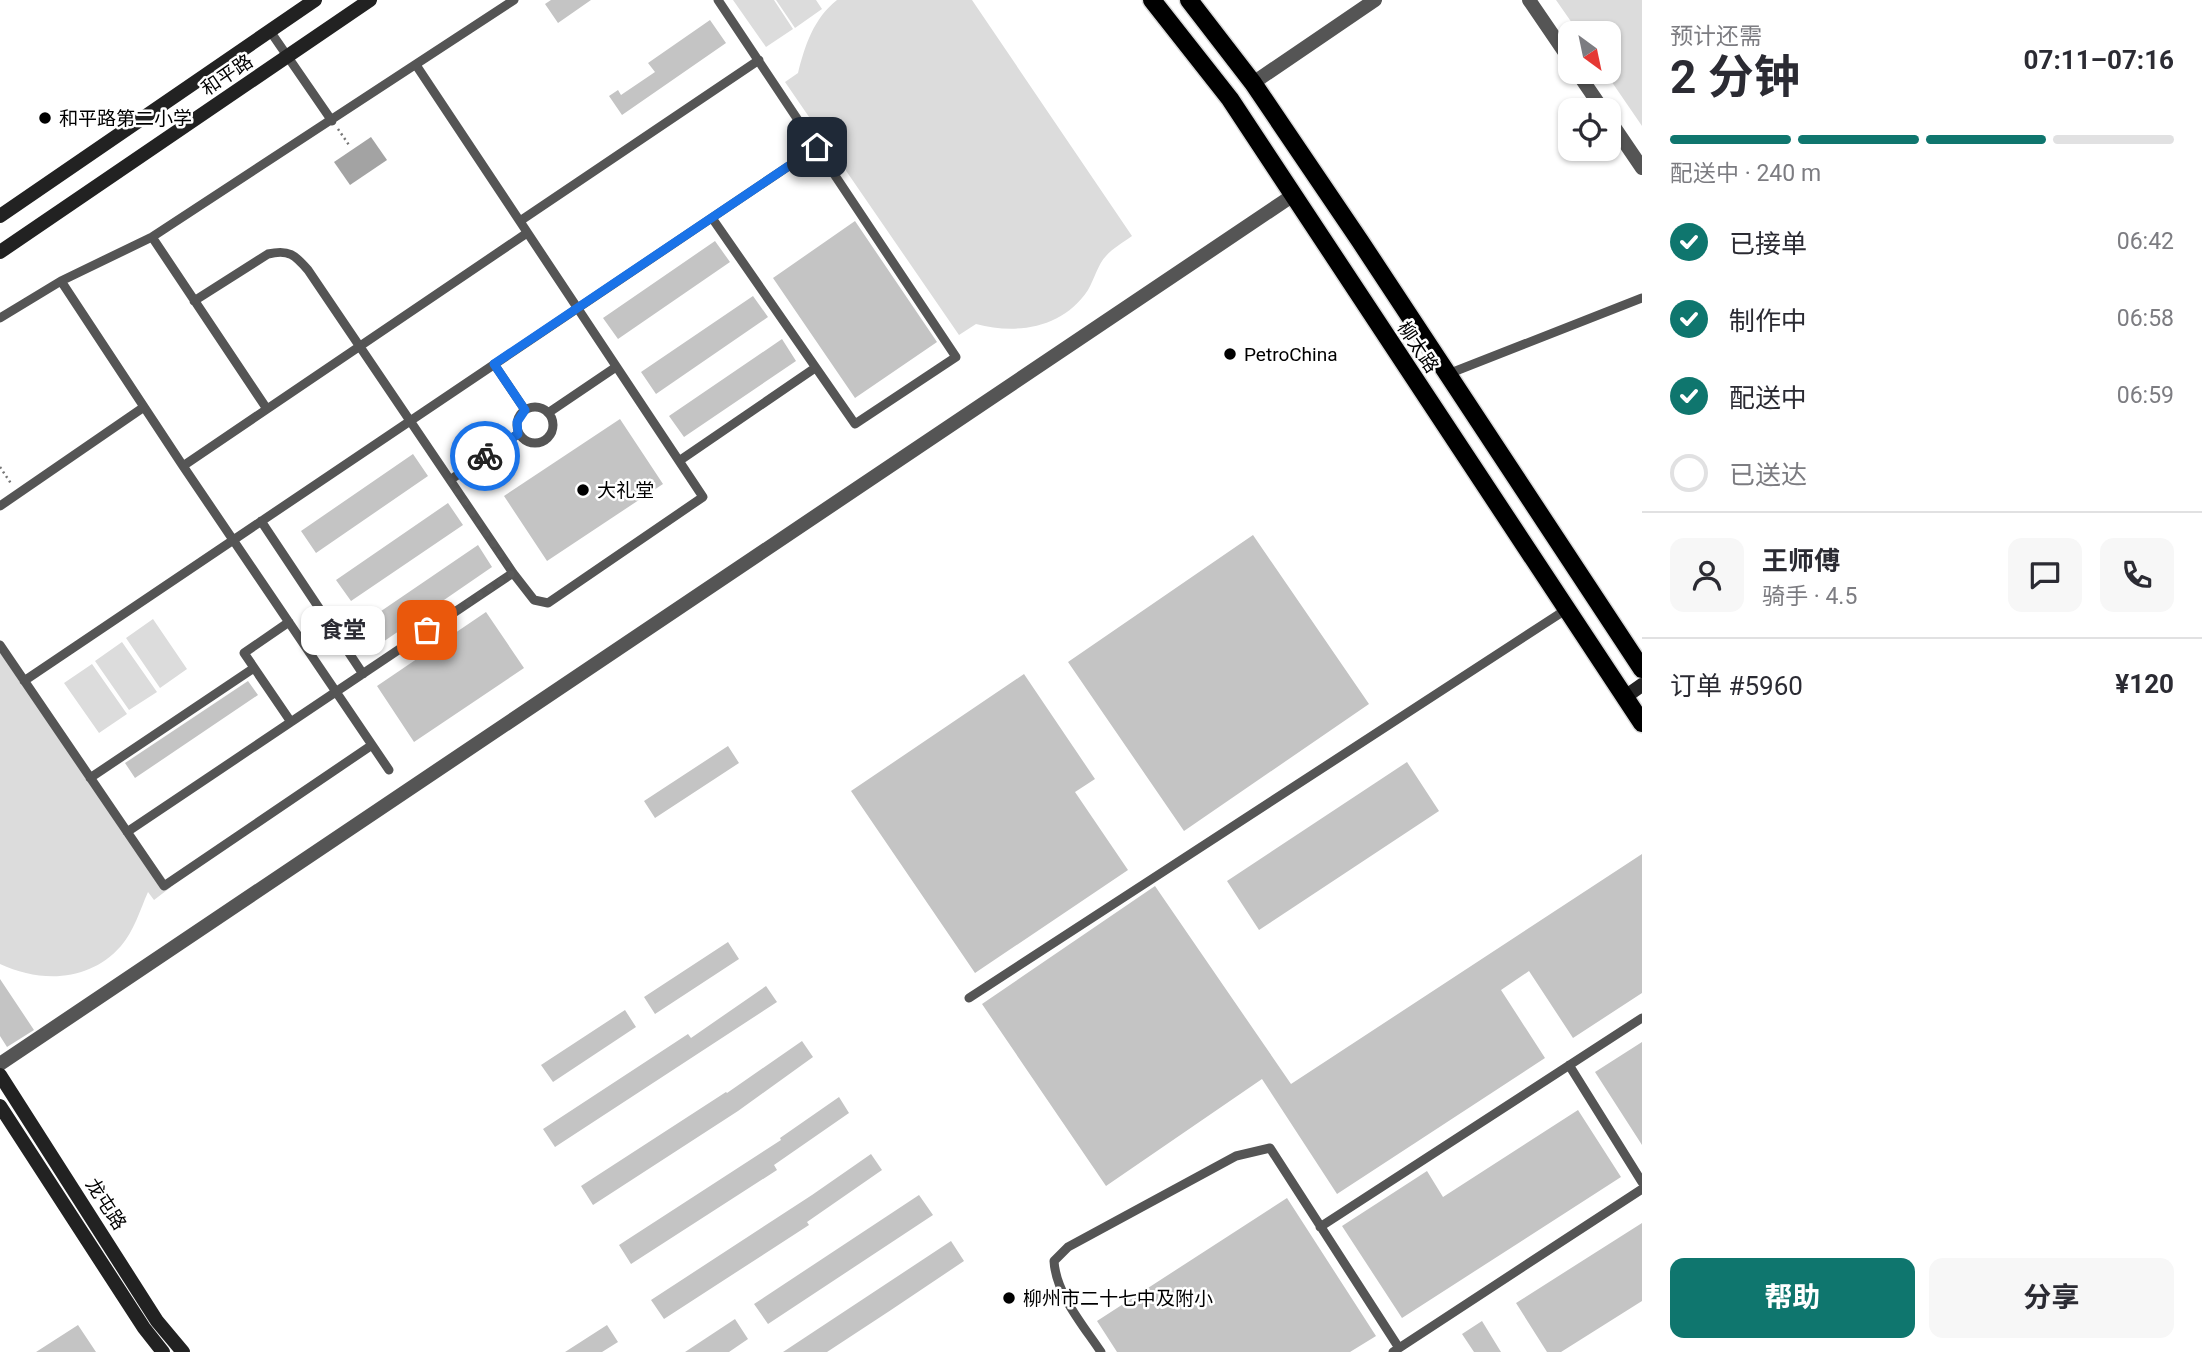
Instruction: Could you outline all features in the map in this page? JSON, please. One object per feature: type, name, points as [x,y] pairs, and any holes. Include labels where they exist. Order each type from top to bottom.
[{"type":"main road","name":"和平路","points":[[0,216],[315,0]]},
{"type":"main road","name":"和平路","points":[[0,252],[370,0]]},
{"type":"main road","name":"柳太路","points":[[1153,0],[1230,99],[1642,723]]},
{"type":"main road","name":"柳太路","points":[[1189,0],[1253,83],[1642,669]]},
{"type":"main road","points":[[1625,697],[1642,685]]},
{"type":"main road","name":"龙屯路","points":[[0,1075],[157,1321],[183,1352]]},
{"type":"main road","name":"龙屯路","points":[[0,1106],[144,1328],[163,1352]]},
{"type":"street","points":[[1253,83],[1375,0]]},
{"type":"street","points":[[1529,0],[1558,42]]},
{"type":"street","points":[[1621,137],[1642,168]]},
{"type":"street","points":[[0,1064],[1292,196]]},
{"type":"lane","points":[[0,318],[61,281],[152,237],[514,0]]},
{"type":"lane","points":[[712,218],[855,424],[956,357],[718,0]]},
{"type":"lane","points":[[270,31],[332,121]]},
{"type":"lane","points":[[520,221],[758,60]]},
{"type":"lane","points":[[194,301],[268,254],[282,251],[299,259],[534,600],[548,603],[703,497],[416,65]]},
{"type":"lane","points":[[24,681],[817,147]]},
{"type":"lane","points":[[183,466],[527,233]]},
{"type":"lane","points":[[152,237],[267,409]]},
{"type":"lane","points":[[61,281],[389,770]]},
{"type":"lane","points":[[1448,374],[1642,298]]},
{"type":"lane","points":[[494,364],[525,410]]},
{"type":"lane","points":[[548,413],[616,367]]},
{"type":"lane","points":[[678,461],[815,368]]},
{"type":"lane","points":[[0,506],[144,407]]},
{"type":"lane","points":[[540,408],[548,413],[553,426],[549,437],[544,441],[527,442],[518,434],[517,422],[525,410],[540,408]]},
{"type":"lane","points":[[450,480],[518,434]]},
{"type":"lane","points":[[261,521],[363,674]]},
{"type":"lane","points":[[127,832],[513,573]]},
{"type":"lane","points":[[969,998],[1567,609]]},
{"type":"lane","points":[[289,622],[244,653],[291,722]]},
{"type":"lane","points":[[0,645],[164,886],[373,745]]},
{"type":"lane","points":[[90,778],[254,668]]},
{"type":"lane","points":[[1321,1227],[1642,1018]]},
{"type":"lane","points":[[1569,1065],[1642,1182]]},
{"type":"lane","points":[[1101,1352],[1055,1276],[1054,1261],[1068,1247],[1236,1156],[1270,1148],[1396,1350],[1642,1189]]},
{"type":"path","points":[[332,121],[349,145]]},
{"type":"path","points":[[0,467],[18,494]]},
{"type":"shaded area","points":[[733,0],[774,0],[793,29],[766,47]]},
{"type":"shaded area","points":[[776,0],[816,0],[822,9],[795,28]]},
{"type":"shaded area","points":[[837,0],[972,0],[1132,236],[1106,256],[1088,290],[1066,313],[1038,325],[1023,328],[1007,329],[976,324],[959,335],[785,82],[798,73],[816,24]]},
{"type":"shaded area","points":[[1556,0],[1642,0],[1642,126],[1613,84],[1621,84],[1621,21],[1571,21]]},
{"type":"shaded area","points":[[371,137],[387,160],[350,185],[334,162]]},
{"type":"shaded area","points":[[153,619],[187,669],[160,688],[126,638]]},
{"type":"shaded area","points":[[122,642],[157,692],[129,710],[95,661]]},
{"type":"shaded area","points":[[0,651],[171,887],[154,900],[148,892],[133,927],[121,946],[94,967],[79,973],[48,976],[0,964]]},
{"type":"shaded area","points":[[92,664],[127,714],[99,733],[64,683]]},
{"type":"building","points":[[551,0],[591,0],[558,23],[545,4]]},
{"type":"building","points":[[710,20],[726,43],[622,115],[609,96],[618,90],[621,95],[655,72],[648,63]]},
{"type":"building","points":[[855,221],[937,342],[855,398],[773,278]]},
{"type":"building","points":[[715,241],[730,262],[618,339],[603,318]]},
{"type":"building","points":[[753,296],[768,317],[656,394],[641,372]]},
{"type":"building","points":[[782,339],[796,361],[684,437],[669,416]]},
{"type":"building","name":"大礼堂","points":[[620,419],[663,484],[547,561],[504,496]]},
{"type":"building","points":[[413,454],[428,476],[316,553],[301,531]]},
{"type":"building","points":[[448,503],[463,525],[351,601],[336,580]]},
{"type":"building","points":[[1253,535],[1369,704],[1184,831],[1068,662]]},
{"type":"building","points":[[478,545],[492,567],[380,644],[365,622]]},
{"type":"building","points":[[486,612],[524,668],[414,742],[377,686]]},
{"type":"building","points":[[1024,674],[1095,779],[1075,792],[1128,870],[975,973],[851,791]]},
{"type":"building","points":[[248,681],[258,695],[135,778],[125,763]]},
{"type":"building","points":[[728,746],[739,763],[655,818],[644,801]]},
{"type":"building","points":[[1407,762],[1439,811],[1259,930],[1227,881]]},
{"type":"building","points":[[1642,854],[1642,993],[1573,1038],[1529,971],[1501,990],[1545,1058],[1337,1194],[1262,1079],[1106,1186],[982,1004],[1155,886],[1291,1084]]},
{"type":"building","points":[[728,942],[739,959],[655,1014],[644,997]]},
{"type":"building","points":[[0,979],[34,1030],[7,1047],[0,1036]]},
{"type":"building","points":[[766,986],[777,1002],[555,1147],[543,1129],[688,1034],[691,1038]]},
{"type":"building","points":[[625,1010],[636,1027],[553,1082],[541,1065]]},
{"type":"building","points":[[802,1041],[813,1057],[738,1111],[593,1205],[581,1186],[727,1093]]},
{"type":"building","points":[[1642,1042],[1642,1145],[1595,1072]]},
{"type":"building","points":[[839,1097],[849,1113],[774,1165],[777,1170],[631,1264],[619,1245],[781,1140],[780,1138]]},
{"type":"building","points":[[1578,1110],[1621,1177],[1402,1318],[1342,1226],[1427,1171],[1443,1197]]},
{"type":"building","points":[[871,1154],[882,1170],[807,1222],[809,1225],[664,1319],[651,1300]]},
{"type":"building","points":[[919,1195],[933,1215],[768,1324],[754,1304]]},
{"type":"building","points":[[1287,1198],[1376,1336],[1350,1352],[1117,1352],[1097,1321]]},
{"type":"building","points":[[1642,1223],[1642,1301],[1561,1352],[1547,1352],[1516,1303]]},
{"type":"building","points":[[951,1241],[964,1261],[891,1310],[827,1352],[783,1352]]},
{"type":"building","points":[[735,1319],[748,1339],[729,1352],[685,1352]]},
{"type":"building","points":[[1482,1321],[1501,1352],[1474,1352],[1462,1334]]},
{"type":"building","points":[[78,1325],[96,1352],[36,1352]]},
{"type":"building","points":[[607,1325],[618,1342],[602,1352],[565,1352]]},
{"type":"way so far","points":[[427,630],[513,573],[450,480],[485,456]]},
{"type":"place","name":"和平路第二小学","points":[[45,118]]},
{"type":"place","name":"PetroChina","points":[[1230,354]]},
{"type":"place","name":"大礼堂","points":[[583,490]]},
{"type":"place","name":"食堂","points":[[427,630]]},
{"type":"place","name":"柳州市二十七中及附小","points":[[1009,1298]]},
{"type":"route","points":[[485,456],[518,434],[517,422],[525,410],[494,364],[817,147]]}]
